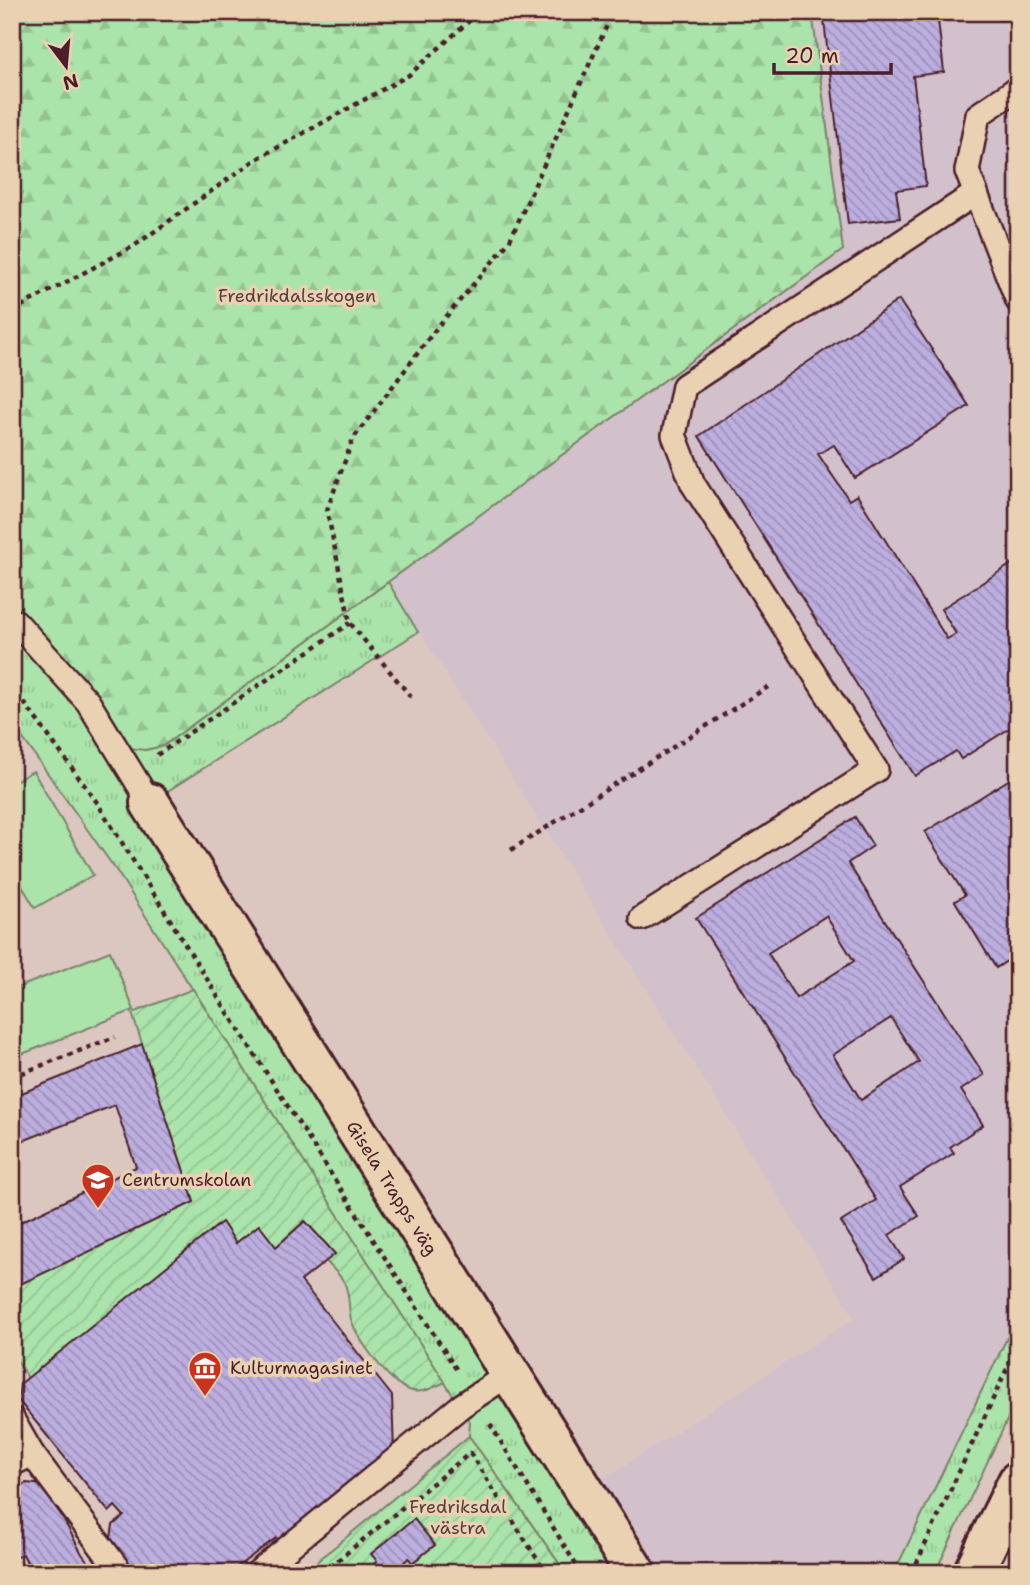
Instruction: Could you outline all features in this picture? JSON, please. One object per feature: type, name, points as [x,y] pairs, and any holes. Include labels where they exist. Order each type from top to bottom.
[{"type":"street","name":"Gisela Trapps väg","points":[[141,788],[636,1573]]},
{"type":"street","points":[[976,1572],[1018,1481]]},
{"type":"lane","points":[[1018,88],[978,115],[967,170],[1018,301]]},
{"type":"lane","points":[[642,918],[876,770],[693,484],[674,435],[684,386],[976,193]]},
{"type":"lane","points":[[12,621],[16,622],[88,702],[141,788]]},
{"type":"lane","points":[[257,1573],[461,1406],[509,1374]]},
{"type":"lane","points":[[12,1419],[22,1459],[121,1573]]},
{"type":"path","points":[[12,311],[134,246],[255,160],[409,75],[479,12]]},
{"type":"path","points":[[411,696],[350,623],[327,510],[352,439],[435,330],[509,242],[613,12]]},
{"type":"path","points":[[96,801],[141,788],[350,623]]},
{"type":"path","points":[[511,850],[771,685]]},
{"type":"path","points":[[12,686],[96,801],[474,1397],[581,1573]]},
{"type":"path","points":[[12,1077],[115,1037]]},
{"type":"path","points":[[912,1573],[1018,1345]]},
{"type":"path","points":[[322,1573],[470,1453],[546,1573]]},
{"type":"shaded area","points":[[812,12],[1018,12],[1018,1315],[894,1573],[659,1573],[600,1481],[855,1318],[388,582],[842,250]]},
{"type":"green space","name":"Fredrikdalsskogen","points":[[12,12],[812,12],[843,250],[163,746],[145,750],[121,747],[12,616]]},
{"type":"green space","points":[[388,582],[418,632],[163,794],[659,1573],[566,1573],[469,1436],[470,1422],[118,873],[12,723],[12,616],[145,750],[163,746]]},
{"type":"green space","points":[[33,771],[93,875],[35,908],[12,869],[12,783]]},
{"type":"green space","points":[[110,951],[134,1010],[12,1058],[12,990]]},
{"type":"green space","points":[[193,989],[445,1382],[418,1392],[401,1386],[383,1370],[354,1328],[344,1282],[326,1261],[335,1254],[305,1221],[276,1247],[259,1226],[236,1243],[222,1223],[28,1378],[12,1353],[12,1288],[194,1202],[132,1013]]},
{"type":"green space","points":[[1018,1315],[1018,1397],[935,1573],[894,1573]]},
{"type":"green space","name":"Fredriksdal västra","points":[[469,1436],[566,1573],[303,1573]]},
{"type":"building","points":[[823,12],[937,12],[944,72],[913,76],[926,186],[896,190],[900,218],[848,224]]},
{"type":"building","points":[[998,12],[1018,12],[1018,18],[999,20]]},
{"type":"building","points":[[899,300],[969,406],[855,478],[834,445],[818,454],[849,500],[857,495],[947,639],[956,634],[941,609],[1018,560],[1018,723],[961,759],[956,751],[915,776],[699,436]]},
{"type":"building","points":[[1018,774],[1018,979],[1007,961],[996,968],[955,901],[965,895],[925,832]]},
{"type":"building","points":[[855,817],[873,846],[848,863],[984,1075],[961,1090],[983,1125],[950,1147],[954,1153],[900,1187],[919,1216],[889,1235],[904,1259],[876,1277],[841,1222],[876,1200],[696,918]],"holes":[[[826,916],[854,961],[796,998],[768,953]],[[891,1018],[919,1062],[861,1100],[833,1055]]]},
{"type":"building","points":[[142,1044],[194,1202],[12,1288],[12,1223],[14,1225],[136,1167],[115,1105],[12,1145],[12,1097]]},
{"type":"building","name":"Kulturmagasinet","points":[[305,1221],[335,1254],[301,1281],[392,1396],[394,1452],[281,1545],[276,1538],[229,1573],[135,1573],[110,1544],[113,1525],[124,1516],[115,1506],[109,1512],[18,1400],[20,1384],[222,1222],[236,1243],[259,1225],[276,1247]]},
{"type":"building","points":[[26,1483],[45,1485],[82,1554],[97,1573],[32,1573],[23,1554],[12,1559],[12,1490]]},
{"type":"building","points":[[414,1519],[435,1545],[412,1563],[409,1558],[391,1573],[379,1573],[373,1565],[377,1561],[371,1554]]},
{"type":"place","name":"Centrumskolan","points":[[98,1210]]},
{"type":"place","name":"Kulturmagasinet","points":[[205,1398]]}]
